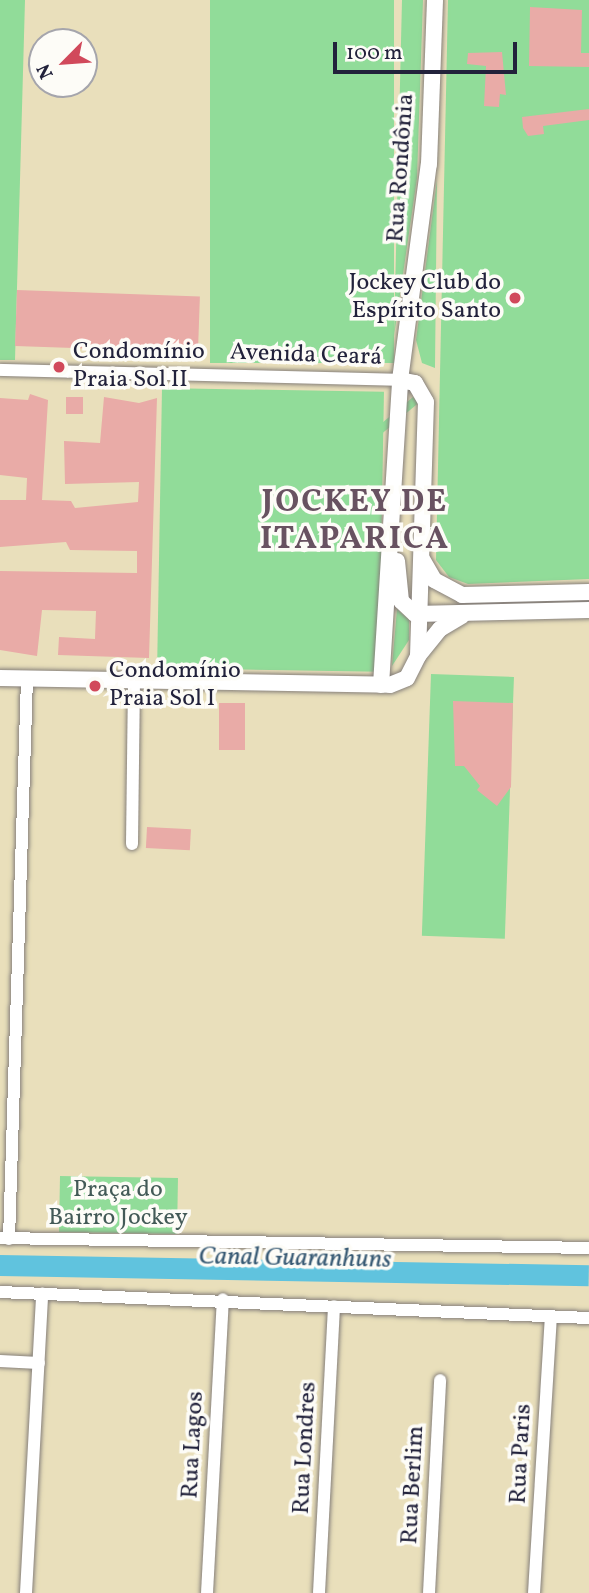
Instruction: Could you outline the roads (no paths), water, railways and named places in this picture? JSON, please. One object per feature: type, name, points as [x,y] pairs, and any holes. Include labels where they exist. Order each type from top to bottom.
[{"type":"street","name":"Rua Rondônia","points":[[381,685],[400,380],[425,210],[435,0]]},
{"type":"street","name":"Avenida Ceará","points":[[0,370],[400,380]]},
{"type":"street","points":[[400,380],[415,383],[426,402],[418,656]]},
{"type":"street","points":[[392,503],[401,601],[419,615],[589,610]]},
{"type":"street","points":[[421,555],[434,580],[462,595],[589,592]]},
{"type":"street","points":[[0,678],[381,685],[407,678],[418,656],[439,629],[470,614]]},
{"type":"street","points":[[27,678],[4,1238],[589,1248]]},
{"type":"street","points":[[132,844],[134,680]]},
{"type":"street","points":[[0,1292],[223,1299],[589,1318]]},
{"type":"street","points":[[26,1593],[43,1293]]},
{"type":"street","name":"Rua Lagos","points":[[207,1593],[223,1299]]},
{"type":"street","name":"Rua Londres","points":[[319,1593],[334,1306]]},
{"type":"street","name":"Rua Paris","points":[[534,1593],[551,1317]]},
{"type":"street","points":[[0,1361],[39,1363]]},
{"type":"street","name":"Rua Berlim","points":[[429,1593],[440,1380]]},
{"type":"water","points":[[0,1255],[589,1265],[589,1286],[0,1276]]},
{"type":"place","name":"Jockey Club do Espírito Santo","points":[[515,298]]},
{"type":"place","name":"Condomínio Praia Sol II","points":[[59,367]]},
{"type":"place","name":"Condomínio Praia Sol I","points":[[95,686]]},
{"type":"district","name":"JOCKEY DE ITAPARICA","points":[[355,522]]},
{"type":"park label","name":"Praça do Bairro Jockey","points":[[118,1205]]},
{"type":"water label","name":"Canal Guaranhuns","points":[[295,1259]]}]
